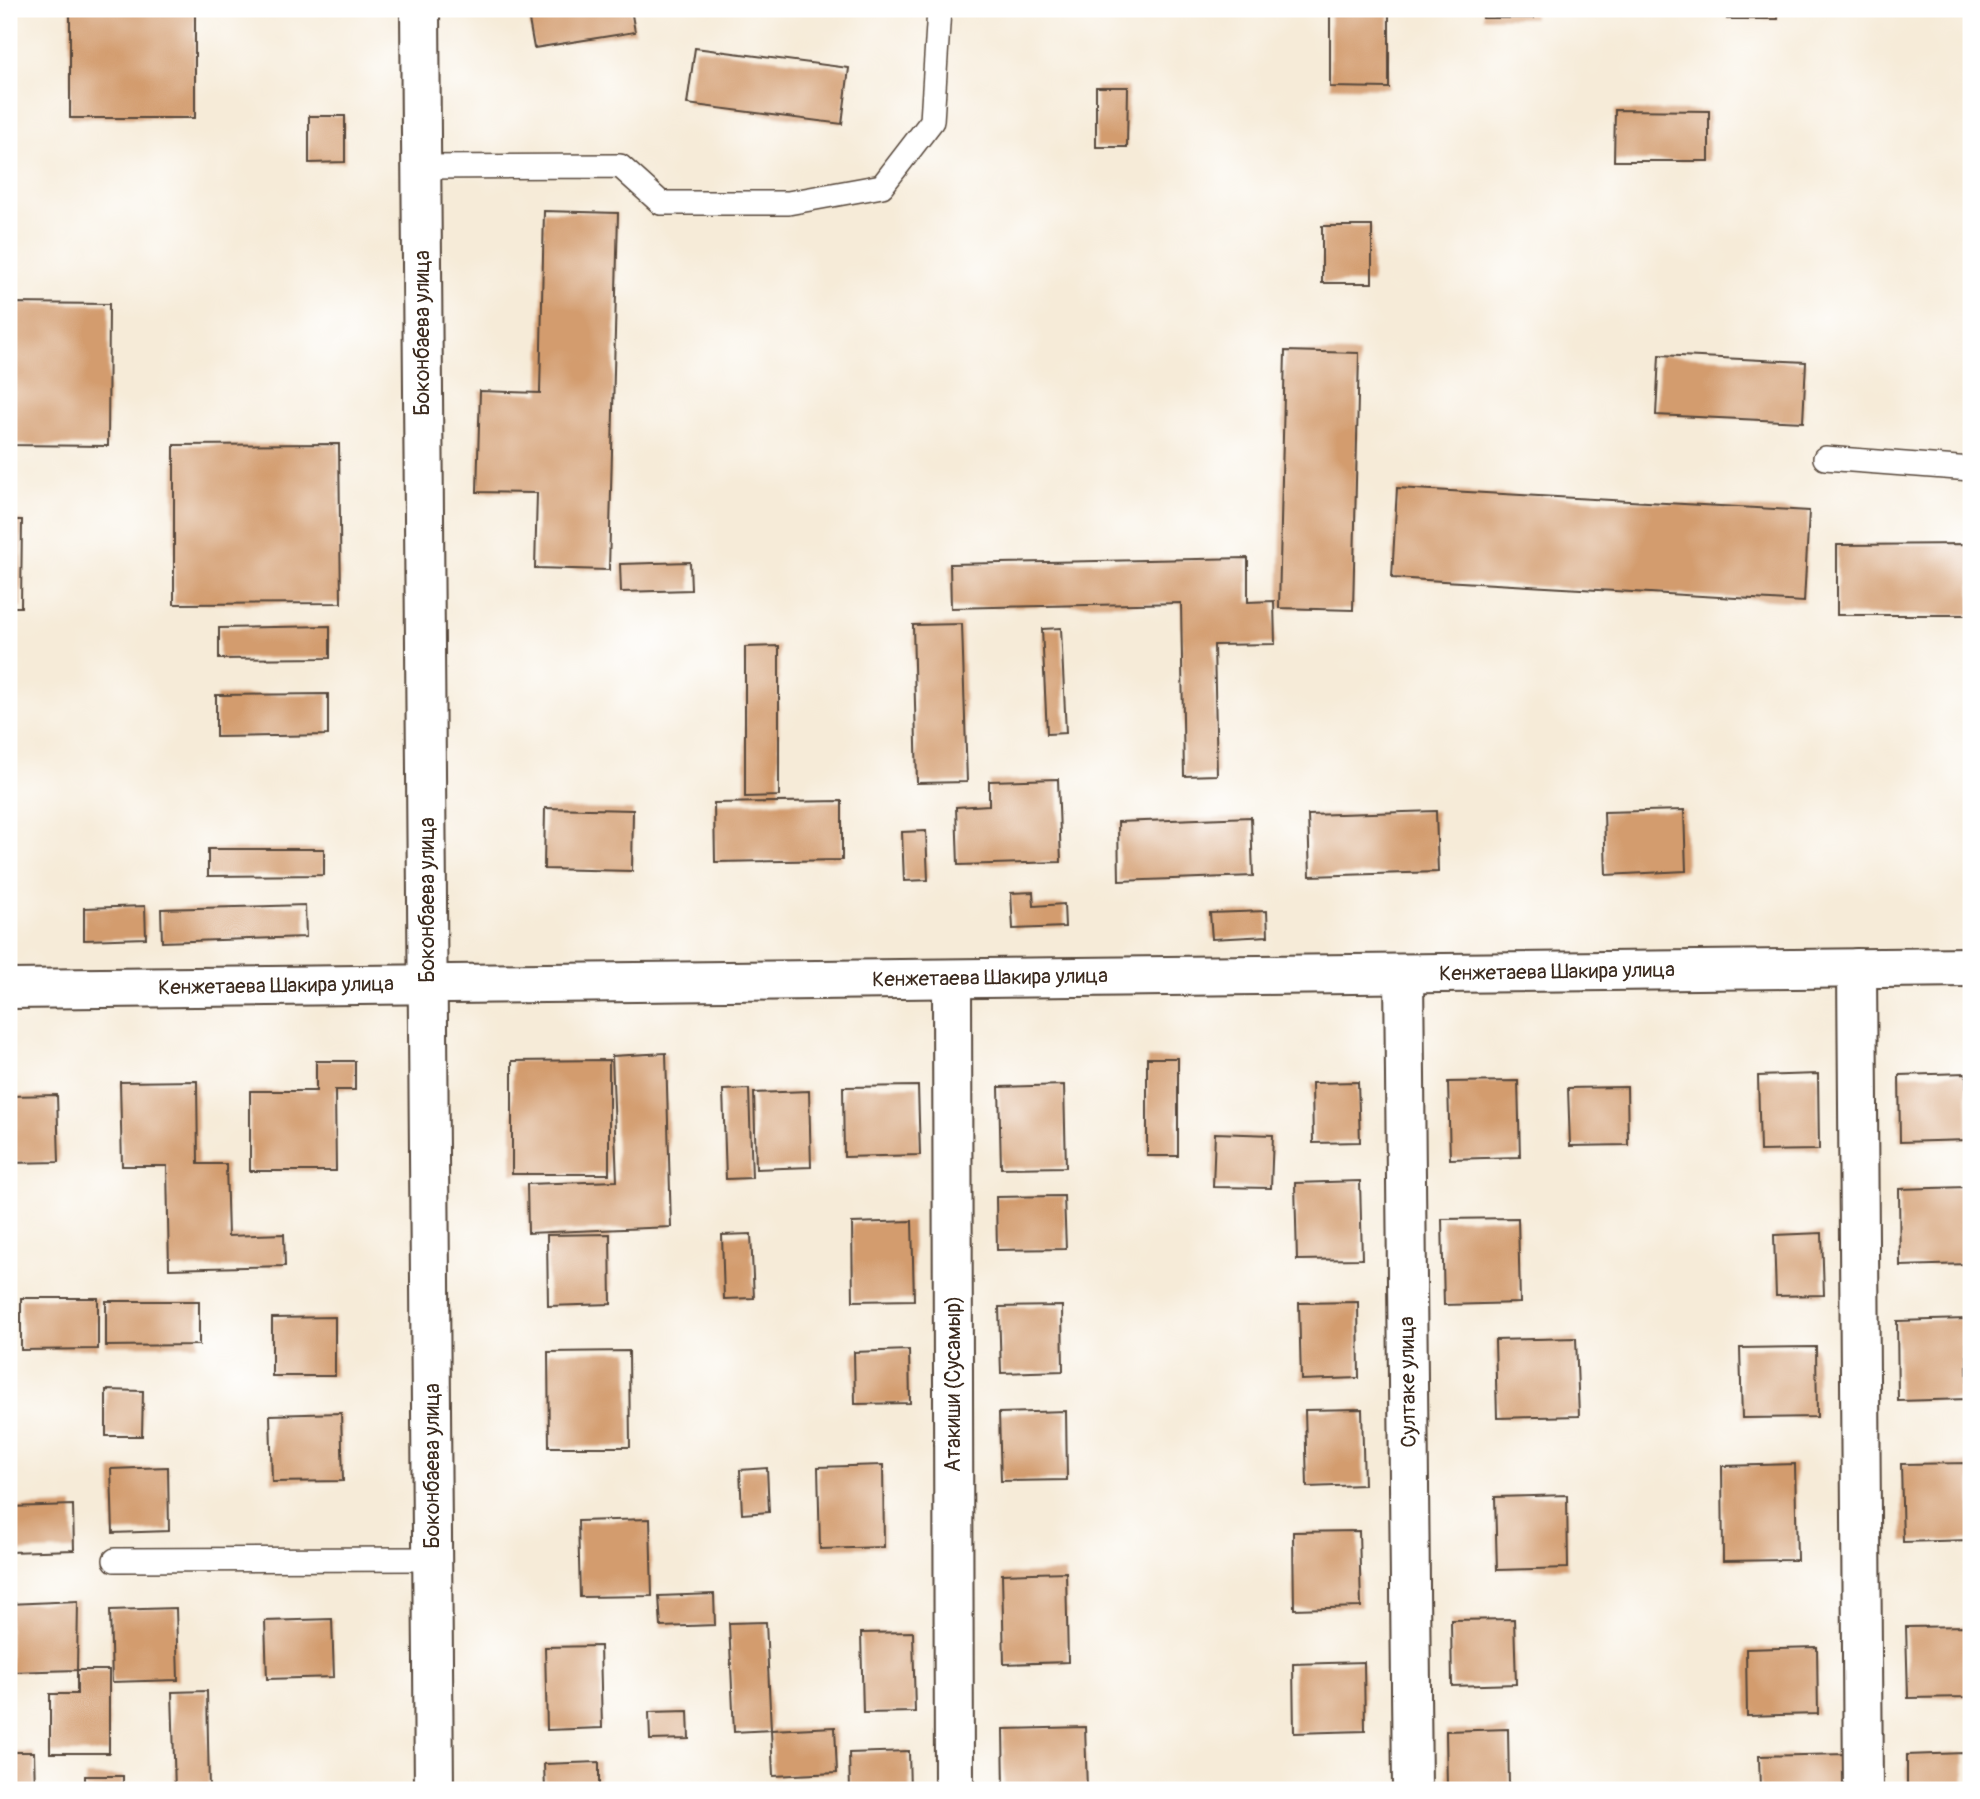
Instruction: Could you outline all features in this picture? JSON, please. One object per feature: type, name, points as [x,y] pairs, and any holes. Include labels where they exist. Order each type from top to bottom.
[{"type":"street","name":"Боконбаева улица","points":[[420,9],[435,1790]]},
{"type":"street","name":"Кенжетаева Шакира улица","points":[[9,989],[1971,967]]},
{"type":"street","points":[[1857,968],[1863,1790]]},
{"type":"street","name":"Султаке улица","points":[[1404,974],[1412,1790]]},
{"type":"street","name":"Атакиши (Сусамыр)","points":[[952,979],[954,1790]]},
{"type":"lane","points":[[421,167],[620,166],[661,203],[788,203],[882,186],[932,121],[939,9]]},
{"type":"lane","points":[[1825,458],[1971,469]]},
{"type":"lane","points":[[115,1560],[432,1559]]},
{"type":"building","points":[[70,9],[195,9],[195,118],[70,118]]},
{"type":"building","points":[[527,9],[631,9],[635,32],[534,48]]},
{"type":"building","points":[[1330,9],[1389,9],[1389,88],[1330,87]]},
{"type":"building","points":[[1483,9],[1534,9],[1534,18],[1483,18]]},
{"type":"building","points":[[1727,9],[1778,9],[1778,19],[1727,19]]},
{"type":"building","points":[[695,48],[849,68],[842,124],[687,104]]},
{"type":"building","points":[[1096,87],[1128,87],[1127,147],[1096,147]]},
{"type":"building","points":[[1615,110],[1709,111],[1709,161],[1614,161]]},
{"type":"building","points":[[309,116],[345,116],[345,162],[309,163]]},
{"type":"building","points":[[544,211],[618,213],[609,570],[535,568],[537,493],[477,492],[480,391],[540,393]]},
{"type":"building","points":[[1322,226],[1372,226],[1372,283],[1322,283]]},
{"type":"building","points":[[9,303],[109,304],[108,446],[9,445]]},
{"type":"building","points":[[1285,351],[1359,353],[1353,610],[1279,608]]},
{"type":"building","points":[[1659,355],[1806,362],[1803,422],[1656,415]]},
{"type":"building","points":[[339,444],[341,603],[174,604],[174,445]]},
{"type":"building","points":[[1397,488],[1809,511],[1804,602],[1392,578]]},
{"type":"building","points":[[9,520],[22,520],[21,607],[9,607]]},
{"type":"building","points":[[1971,544],[1971,615],[1837,615],[1837,545]]},
{"type":"building","points":[[1248,558],[1248,602],[1274,601],[1275,644],[1214,645],[1217,775],[1184,776],[1181,603],[951,608],[950,564]]},
{"type":"building","points":[[690,562],[691,590],[621,592],[620,564]]},
{"type":"building","points":[[962,624],[967,782],[917,783],[913,625]]},
{"type":"building","points":[[330,626],[330,658],[219,659],[219,628]]},
{"type":"building","points":[[1061,628],[1066,733],[1047,734],[1042,629]]},
{"type":"building","points":[[779,646],[779,796],[745,797],[745,647]]},
{"type":"building","points":[[328,694],[328,735],[216,737],[216,695]]},
{"type":"building","points":[[1058,779],[1061,862],[958,865],[956,807],[989,805],[989,781]]},
{"type":"building","points":[[842,801],[842,860],[715,862],[714,803]]},
{"type":"building","points":[[545,808],[633,810],[632,871],[544,869]]},
{"type":"building","points":[[1684,810],[1686,871],[1606,875],[1604,812]]},
{"type":"building","points":[[1436,811],[1438,872],[1310,876],[1308,815]]},
{"type":"building","points":[[1251,817],[1253,876],[1119,881],[1118,822]]},
{"type":"building","points":[[926,831],[928,880],[904,881],[902,832]]},
{"type":"building","points":[[208,849],[324,849],[324,875],[208,876]]},
{"type":"building","points":[[1033,892],[1034,906],[1064,904],[1065,927],[1013,929],[1011,893]]},
{"type":"building","points":[[305,905],[306,937],[162,942],[161,909]]},
{"type":"building","points":[[145,906],[146,938],[84,940],[84,908]]},
{"type":"building","points":[[1267,911],[1268,936],[1212,939],[1210,913]]},
{"type":"building","points":[[666,1053],[671,1227],[528,1233],[527,1184],[617,1181],[612,1056]]},
{"type":"building","points":[[1147,1058],[1178,1058],[1178,1156],[1147,1156]]},
{"type":"building","points":[[609,1060],[609,1174],[512,1174],[512,1061]]},
{"type":"building","points":[[316,1061],[355,1061],[355,1090],[335,1090],[336,1171],[250,1171],[250,1091],[316,1091]]},
{"type":"building","points":[[1966,1073],[1968,1140],[1900,1142],[1899,1075]]},
{"type":"building","points":[[1818,1074],[1819,1150],[1760,1151],[1758,1076]]},
{"type":"building","points":[[197,1081],[198,1164],[226,1164],[228,1236],[284,1234],[285,1266],[169,1269],[167,1166],[122,1166],[120,1082]]},
{"type":"building","points":[[1518,1081],[1520,1157],[1450,1159],[1448,1082]]},
{"type":"building","points":[[1358,1082],[1360,1142],[1313,1143],[1312,1083]]},
{"type":"building","points":[[1064,1085],[1066,1167],[1001,1168],[999,1087]]},
{"type":"building","points":[[918,1086],[920,1155],[844,1157],[843,1087]]},
{"type":"building","points":[[1627,1087],[1628,1145],[1570,1146],[1568,1088]]},
{"type":"building","points":[[749,1089],[752,1178],[726,1179],[723,1090]]},
{"type":"building","points":[[809,1091],[811,1167],[756,1169],[754,1093]]},
{"type":"building","points":[[57,1095],[59,1162],[9,1163],[9,1096]]},
{"type":"building","points":[[1215,1133],[1273,1135],[1271,1188],[1213,1187]]},
{"type":"building","points":[[1360,1181],[1362,1259],[1297,1260],[1295,1183]]},
{"type":"building","points":[[1966,1187],[1968,1264],[1900,1266],[1899,1189]]},
{"type":"building","points":[[1064,1196],[1066,1249],[997,1250],[996,1197]]},
{"type":"building","points":[[1518,1218],[1520,1303],[1444,1305],[1442,1219]]},
{"type":"building","points":[[912,1221],[914,1300],[853,1301],[852,1223]]},
{"type":"building","points":[[1822,1233],[1824,1295],[1776,1296],[1774,1235]]},
{"type":"building","points":[[610,1234],[611,1304],[548,1306],[547,1235]]},
{"type":"building","points":[[751,1234],[754,1298],[724,1299],[722,1235]]},
{"type":"building","points":[[21,1298],[98,1298],[98,1349],[21,1350]]},
{"type":"building","points":[[106,1301],[199,1301],[199,1345],[106,1346]]},
{"type":"building","points":[[1358,1302],[1359,1378],[1301,1380],[1299,1303]]},
{"type":"building","points":[[1062,1306],[1063,1371],[1001,1373],[999,1307]]},
{"type":"building","points":[[335,1317],[335,1376],[272,1376],[272,1318]]},
{"type":"building","points":[[1966,1319],[1968,1399],[1898,1401],[1897,1321]]},
{"type":"building","points":[[1576,1338],[1579,1416],[1497,1418],[1495,1340]]},
{"type":"building","points":[[1816,1347],[1817,1417],[1742,1418],[1740,1348]]},
{"type":"building","points":[[909,1350],[910,1403],[855,1404],[854,1352]]},
{"type":"building","points":[[629,1351],[630,1447],[549,1447],[548,1352]]},
{"type":"building","points":[[106,1390],[143,1391],[142,1436],[106,1436]]},
{"type":"building","points":[[1362,1409],[1364,1485],[1307,1487],[1305,1410]]},
{"type":"building","points":[[1066,1411],[1067,1480],[1001,1481],[999,1413]]},
{"type":"building","points":[[341,1413],[343,1481],[272,1482],[270,1415]]},
{"type":"building","points":[[1971,1463],[1971,1540],[1903,1542],[1901,1464]]},
{"type":"building","points":[[1795,1464],[1797,1560],[1723,1561],[1722,1466]]},
{"type":"building","points":[[883,1465],[884,1547],[820,1549],[818,1467]]},
{"type":"building","points":[[168,1467],[169,1531],[113,1533],[111,1469]]},
{"type":"building","points":[[767,1468],[769,1512],[742,1514],[740,1470]]},
{"type":"building","points":[[1567,1495],[1568,1568],[1497,1570],[1495,1497]]},
{"type":"building","points":[[73,1505],[74,1550],[9,1552],[9,1507]]},
{"type":"building","points":[[650,1519],[652,1596],[580,1597],[578,1521]]},
{"type":"building","points":[[1359,1531],[1361,1607],[1294,1609],[1293,1532]]},
{"type":"building","points":[[1066,1572],[1068,1662],[1004,1664],[1002,1574]]},
{"type":"building","points":[[714,1594],[715,1625],[661,1627],[659,1596]]},
{"type":"building","points":[[78,1601],[77,1670],[10,1672],[9,1604]]},
{"type":"building","points":[[176,1608],[178,1680],[112,1682],[110,1610]]},
{"type":"building","points":[[332,1619],[334,1677],[267,1679],[265,1621]]},
{"type":"building","points":[[1514,1619],[1516,1684],[1452,1686],[1451,1620]]},
{"type":"building","points":[[766,1622],[771,1730],[734,1732],[729,1623]]},
{"type":"building","points":[[1971,1626],[1971,1697],[1908,1698],[1906,1627]]},
{"type":"building","points":[[913,1632],[915,1712],[863,1713],[861,1633]]},
{"type":"building","points":[[600,1646],[602,1728],[547,1730],[545,1647]]},
{"type":"building","points":[[1817,1647],[1818,1714],[1747,1716],[1746,1649]]},
{"type":"building","points":[[1364,1662],[1365,1731],[1294,1733],[1293,1664]]},
{"type":"building","points":[[77,1670],[109,1670],[109,1753],[50,1753],[50,1694],[77,1694]]},
{"type":"building","points":[[207,1691],[209,1790],[175,1790],[172,1692]]},
{"type":"building","points":[[688,1711],[689,1739],[650,1740],[649,1712]]},
{"type":"building","points":[[835,1727],[837,1773],[773,1776],[771,1730]]},
{"type":"building","points":[[1085,1727],[1087,1790],[1004,1790],[1003,1729]]},
{"type":"building","points":[[1508,1729],[1509,1787],[1447,1788],[1446,1731]]},
{"type":"building","points":[[909,1751],[910,1790],[850,1790],[849,1753]]},
{"type":"building","points":[[12,1752],[34,1752],[35,1790],[12,1790]]},
{"type":"building","points":[[1964,1753],[1965,1790],[1907,1790],[1907,1755]]},
{"type":"building","points":[[1847,1754],[1848,1790],[1760,1790],[1759,1756]]},
{"type":"building","points":[[599,1762],[599,1790],[545,1790],[544,1764]]},
{"type":"building","points":[[85,1776],[123,1776],[123,1790],[85,1790]]}]
